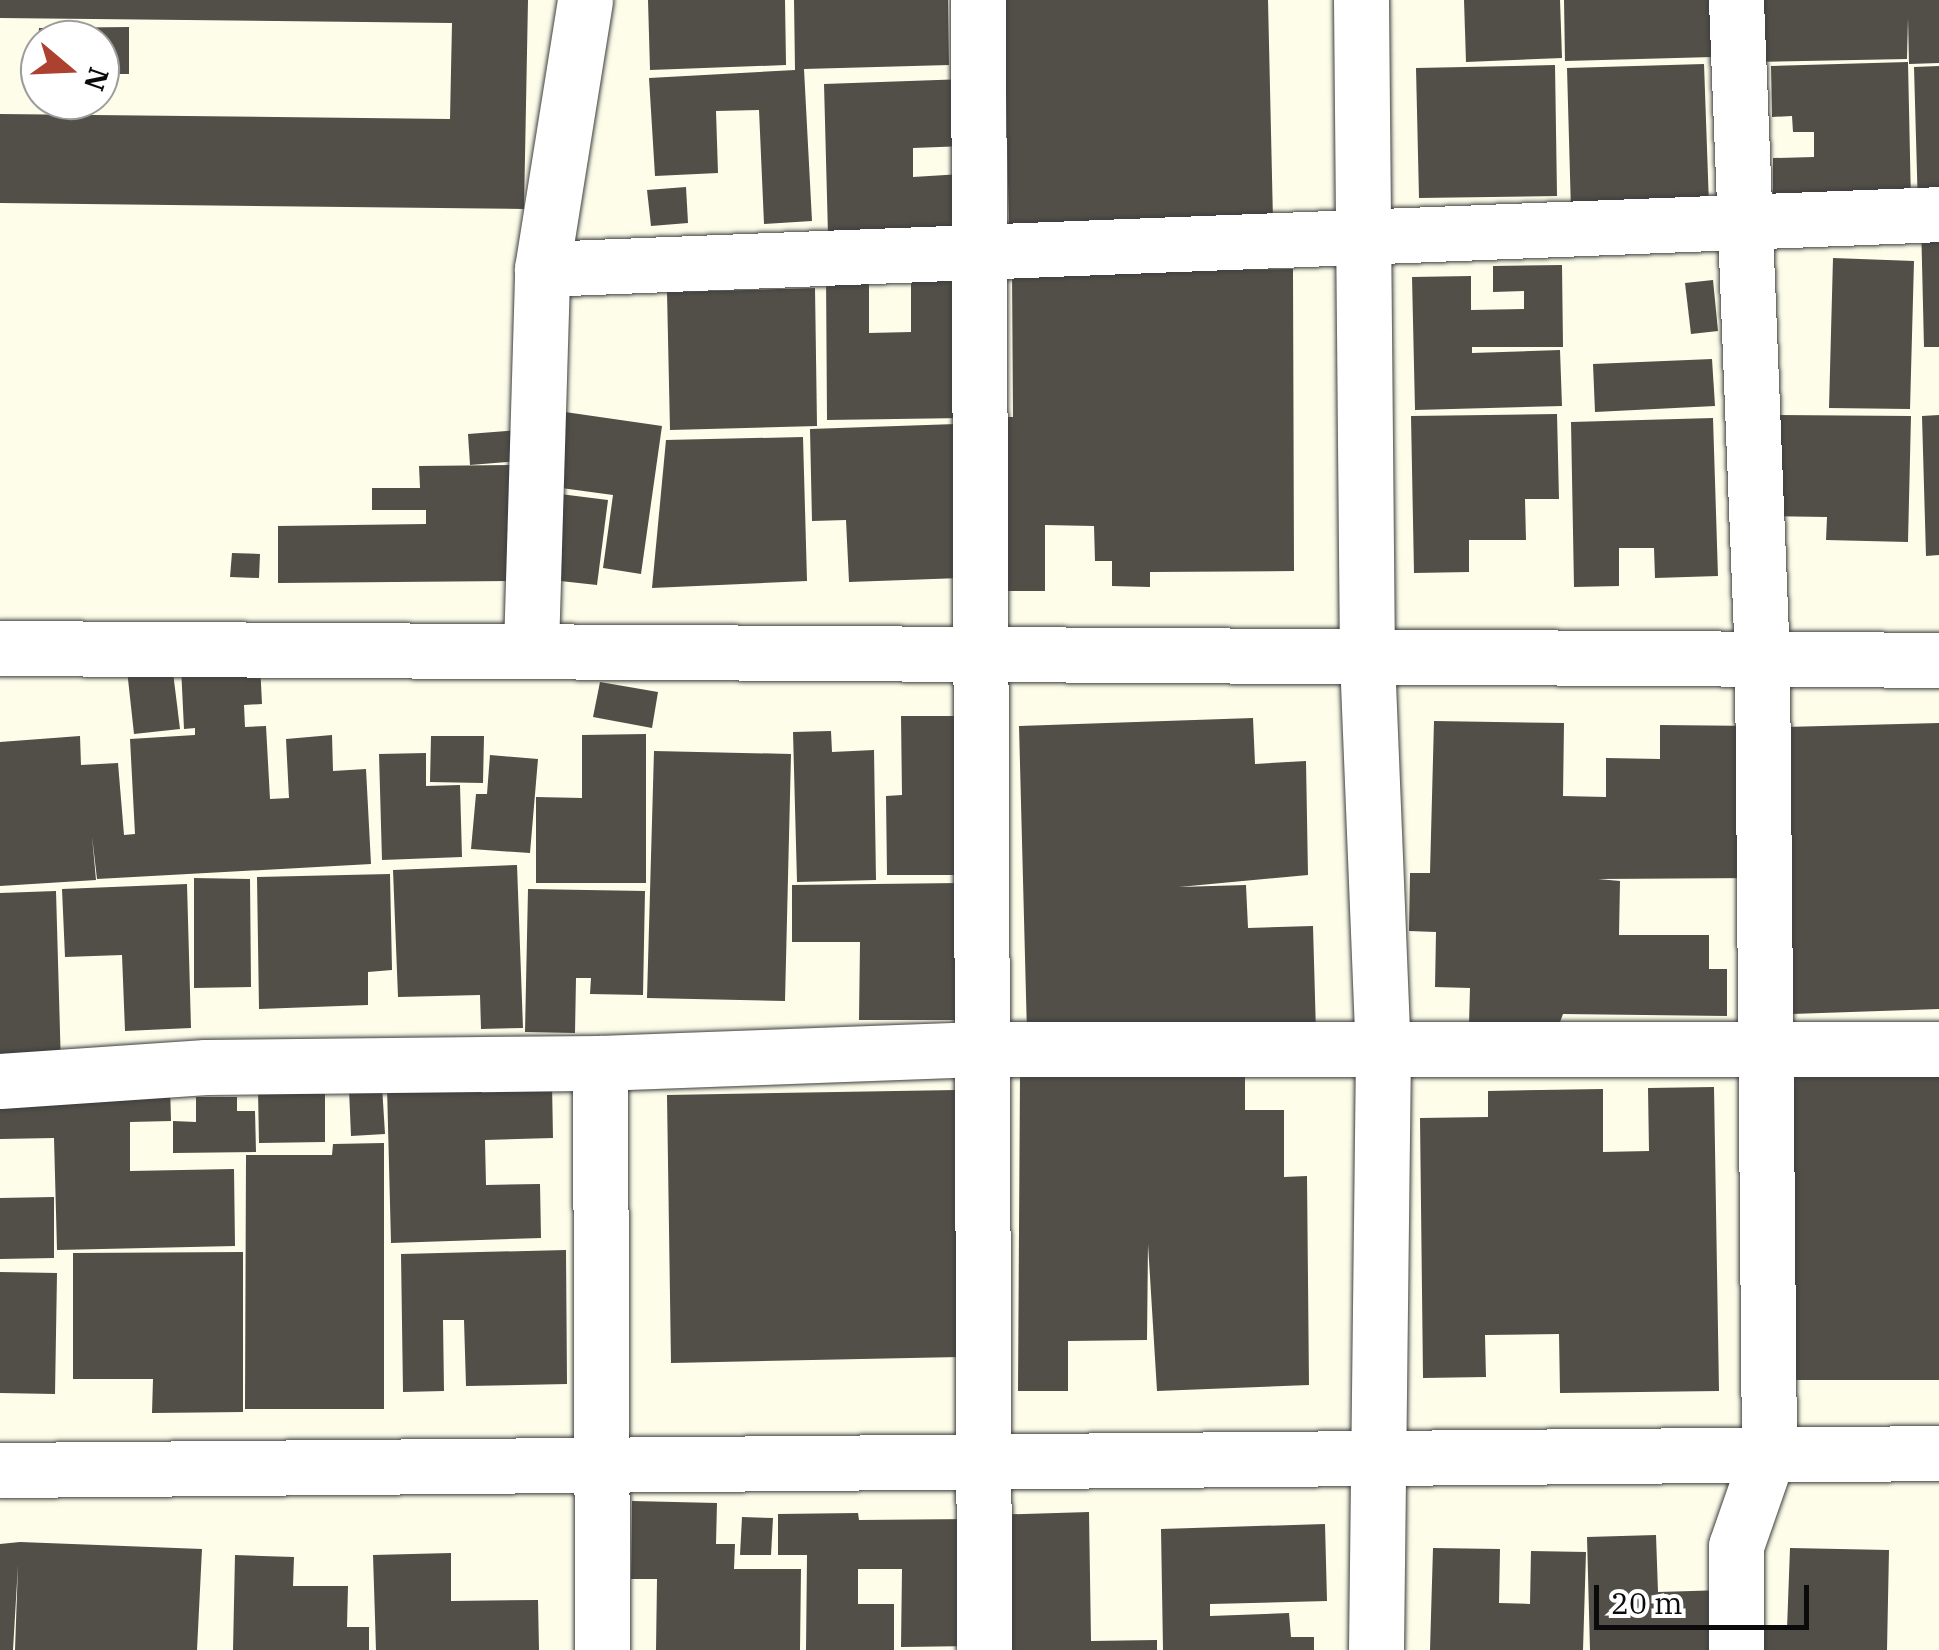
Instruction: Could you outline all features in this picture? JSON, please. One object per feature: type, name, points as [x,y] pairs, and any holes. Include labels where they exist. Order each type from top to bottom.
[{"type":"street","points":[[531,648],[542,269],[585,0]]},
{"type":"street","points":[[978,0],[983,247],[986,1049],[984,1650]]},
{"type":"street","points":[[1361,0],[1367,658],[1383,1051],[1382,1462],[1376,1650]]},
{"type":"street","points":[[1736,0],[1741,219],[1762,660],[1769,1451],[1736,1546],[1736,1650]]},
{"type":"street","points":[[542,269],[983,247],[1939,214]]},
{"type":"street","points":[[0,648],[531,648],[984,659],[1939,660]]},
{"type":"street","points":[[0,1081],[206,1067],[600,1064],[986,1049],[1383,1051],[1768,1045],[1939,1050]]},
{"type":"street","points":[[600,1064],[602,1650]]},
{"type":"street","points":[[0,1470],[984,1458],[1382,1462],[1769,1451],[1939,1453]]},
{"type":"building","points":[[0,0],[528,0],[524,209],[0,203],[0,114],[20,114],[20,120],[120,120],[120,115],[450,119],[452,23],[0,18]]},
{"type":"building","points":[[648,0],[785,0],[786,65],[650,70]]},
{"type":"building","points":[[794,0],[948,0],[949,65],[804,69],[812,221],[764,224],[759,110],[716,111],[718,173],[655,176],[649,78],[795,70]]},
{"type":"building","points":[[1004,0],[1268,0],[1273,221],[1009,229]]},
{"type":"building","points":[[1464,0],[1560,0],[1562,58],[1466,62]]},
{"type":"building","points":[[1564,0],[1712,0],[1713,57],[1565,61]]},
{"type":"building","points":[[1752,0],[1939,0],[1939,63],[1909,64],[1908,18],[1907,59],[1752,62]]},
{"type":"building","points":[[120,27],[129,27],[129,74],[120,74]]},
{"type":"building","points":[[1908,62],[1911,203],[1773,206],[1773,158],[1814,157],[1814,132],[1793,132],[1792,116],[1772,117],[1771,66]]},
{"type":"building","points":[[1704,64],[1709,205],[1571,211],[1567,68]]},
{"type":"building","points":[[1555,65],[1557,196],[1419,198],[1416,68]]},
{"type":"building","points":[[1939,66],[1939,209],[1918,209],[1914,67]]},
{"type":"building","points":[[966,79],[966,146],[913,148],[913,177],[962,174],[963,231],[828,235],[824,84]]},
{"type":"building","points":[[686,187],[688,223],[651,226],[647,190]]},
{"type":"building","points":[[1939,220],[1939,347],[1924,347],[1921,221]]},
{"type":"building","points":[[1833,258],[1914,261],[1910,409],[1829,408]]},
{"type":"building","points":[[1562,265],[1563,347],[1472,347],[1472,353],[1560,350],[1562,406],[1415,410],[1412,277],[1471,276],[1471,310],[1524,309],[1524,291],[1493,292],[1493,266]]},
{"type":"building","points":[[963,266],[964,418],[827,420],[826,273],[869,272],[869,333],[911,332],[911,267]]},
{"type":"building","points":[[1293,269],[1294,571],[1150,572],[1150,587],[1112,586],[1112,561],[1095,561],[1094,526],[1045,525],[1045,591],[998,591],[998,417],[1013,417],[1012,271]]},
{"type":"building","points":[[1713,280],[1718,331],[1691,334],[1685,283]]},
{"type":"building","points":[[815,288],[817,426],[670,430],[667,292]]},
{"type":"building","points":[[1712,359],[1715,406],[1595,412],[1593,364]]},
{"type":"building","points":[[565,412],[662,426],[641,574],[603,568],[613,495],[554,487]]},
{"type":"building","points":[[1557,414],[1559,499],[1525,499],[1526,540],[1469,540],[1469,572],[1414,573],[1411,416]]},
{"type":"building","points":[[1772,415],[1911,416],[1908,542],[1826,540],[1827,517],[1770,516]]},
{"type":"building","points":[[1939,415],[1939,555],[1926,556],[1922,416]]},
{"type":"building","points":[[1713,418],[1718,576],[1655,578],[1654,548],[1619,548],[1619,586],[1574,587],[1571,422]]},
{"type":"building","points":[[956,424],[961,578],[849,582],[846,520],[812,521],[810,429]]},
{"type":"building","points":[[518,430],[520,461],[470,465],[468,434]]},
{"type":"building","points":[[803,437],[807,581],[652,588],[666,440]]},
{"type":"building","points":[[519,465],[519,581],[278,583],[278,526],[426,524],[426,510],[372,510],[372,488],[420,488],[419,466]]},
{"type":"building","points":[[552,493],[608,500],[597,585],[542,579]]},
{"type":"building","points":[[232,553],[260,554],[259,578],[230,577]]},
{"type":"building","points":[[260,663],[262,704],[244,705],[245,727],[266,726],[270,799],[289,798],[286,739],[332,735],[333,771],[366,769],[371,864],[97,879],[92,836],[96,880],[0,886],[0,742],[80,736],[81,765],[118,763],[124,835],[135,834],[130,739],[195,735],[195,728],[184,729],[181,667]]},
{"type":"building","points":[[172,664],[180,729],[134,734],[127,670]]},
{"type":"building","points":[[600,682],[658,692],[652,728],[593,717]]},
{"type":"building","points":[[901,716],[960,716],[960,875],[887,875],[886,796],[902,795]]},
{"type":"building","points":[[1253,718],[1255,764],[1306,761],[1308,875],[1179,887],[1246,885],[1248,928],[1313,926],[1316,1033],[1027,1034],[1019,726]]},
{"type":"building","points":[[1434,721],[1564,723],[1563,796],[1606,797],[1606,758],[1660,759],[1660,725],[1758,726],[1755,878],[1598,879],[1620,881],[1619,935],[1709,935],[1709,969],[1727,969],[1727,1016],[1563,1014],[1559,1025],[1469,1024],[1470,988],[1435,987],[1436,932],[1409,931],[1410,873],[1430,873]]},
{"type":"building","points":[[1939,723],[1939,1009],[1792,1014],[1785,727]]},
{"type":"building","points":[[831,731],[832,752],[874,750],[876,880],[797,882],[793,732]]},
{"type":"building","points":[[646,734],[646,883],[536,883],[536,797],[582,798],[582,735]]},
{"type":"building","points":[[431,736],[484,736],[483,783],[430,782]]},
{"type":"building","points":[[654,751],[791,754],[785,1001],[647,998]]},
{"type":"building","points":[[426,753],[426,786],[460,785],[462,857],[382,860],[379,754]]},
{"type":"building","points":[[490,755],[538,759],[530,853],[471,849],[476,794],[487,794]]},
{"type":"building","points":[[517,865],[523,1028],[481,1029],[480,995],[398,997],[393,870]]},
{"type":"building","points":[[390,874],[392,970],[368,972],[368,1005],[259,1009],[257,877]]},
{"type":"building","points":[[194,878],[250,879],[251,987],[194,988]]},
{"type":"building","points":[[959,883],[959,1020],[859,1020],[860,942],[792,942],[792,885]]},
{"type":"building","points":[[187,884],[191,1028],[125,1031],[122,955],[65,957],[62,889]]},
{"type":"building","points":[[528,889],[645,891],[643,995],[590,994],[591,978],[576,978],[575,1033],[525,1032]]},
{"type":"building","points":[[56,891],[61,1067],[0,1068],[0,893]]},
{"type":"building","points":[[1245,1071],[1245,1110],[1284,1110],[1284,1177],[1307,1176],[1309,1385],[1157,1391],[1148,1244],[1147,1340],[1068,1341],[1068,1391],[1018,1391],[1020,1073]]},
{"type":"building","points":[[1780,1077],[1939,1077],[1939,1380],[1780,1380]]},
{"type":"building","points":[[552,1083],[553,1138],[485,1140],[486,1185],[540,1184],[541,1238],[391,1243],[387,1087]]},
{"type":"building","points":[[170,1084],[171,1121],[130,1122],[130,1171],[234,1169],[235,1246],[57,1250],[54,1138],[0,1139],[0,1088]]},
{"type":"building","points":[[382,1086],[385,1134],[351,1136],[349,1089]]},
{"type":"building","points":[[1714,1087],[1719,1391],[1560,1393],[1559,1334],[1485,1335],[1486,1377],[1423,1378],[1420,1118],[1488,1117],[1488,1091],[1603,1089],[1603,1152],[1649,1151],[1648,1088]]},
{"type":"building","points":[[325,1088],[325,1142],[259,1143],[258,1090]]},
{"type":"building","points":[[956,1090],[960,1357],[671,1363],[667,1095]]},
{"type":"building","points":[[196,1097],[237,1097],[237,1111],[255,1111],[256,1152],[173,1153],[173,1121],[196,1122]]},
{"type":"building","points":[[384,1143],[384,1409],[245,1409],[246,1155],[332,1155],[333,1144]]},
{"type":"building","points":[[54,1197],[54,1258],[0,1259],[0,1198]]},
{"type":"building","points":[[566,1250],[567,1384],[466,1386],[464,1320],[443,1320],[444,1391],[403,1392],[401,1254]]},
{"type":"building","points":[[243,1252],[243,1412],[152,1413],[153,1379],[73,1379],[73,1253]]},
{"type":"building","points":[[0,1272],[57,1273],[55,1394],[0,1393]]},
{"type":"building","points":[[632,1501],[717,1503],[716,1544],[735,1544],[734,1569],[801,1569],[800,1650],[656,1650],[657,1579],[631,1579]]},
{"type":"building","points":[[1089,1512],[1091,1641],[1157,1640],[1157,1650],[988,1650],[987,1515]]},
{"type":"building","points":[[858,1513],[859,1520],[973,1519],[973,1646],[901,1647],[902,1569],[858,1569],[858,1604],[894,1604],[894,1650],[806,1650],[807,1555],[778,1555],[778,1514]]},
{"type":"building","points":[[742,1517],[773,1518],[771,1555],[740,1555]]},
{"type":"building","points":[[1325,1524],[1327,1601],[1210,1604],[1210,1616],[1289,1613],[1291,1637],[1314,1637],[1314,1650],[1163,1650],[1161,1529]]},
{"type":"building","points":[[1656,1535],[1658,1592],[1725,1590],[1726,1650],[1590,1650],[1587,1537]]},
{"type":"building","points":[[0,1544],[202,1549],[197,1650],[15,1650],[18,1565],[13,1650],[0,1650]]},
{"type":"building","points":[[1433,1548],[1500,1549],[1499,1603],[1530,1604],[1531,1551],[1586,1552],[1583,1650],[1430,1650]]},
{"type":"building","points":[[1790,1548],[1889,1550],[1887,1650],[1744,1650],[1744,1629],[1787,1629]]},
{"type":"building","points":[[451,1553],[451,1601],[538,1600],[539,1650],[376,1650],[373,1555]]},
{"type":"building","points":[[235,1555],[294,1557],[293,1586],[348,1586],[347,1627],[369,1627],[369,1650],[233,1650]]}]
